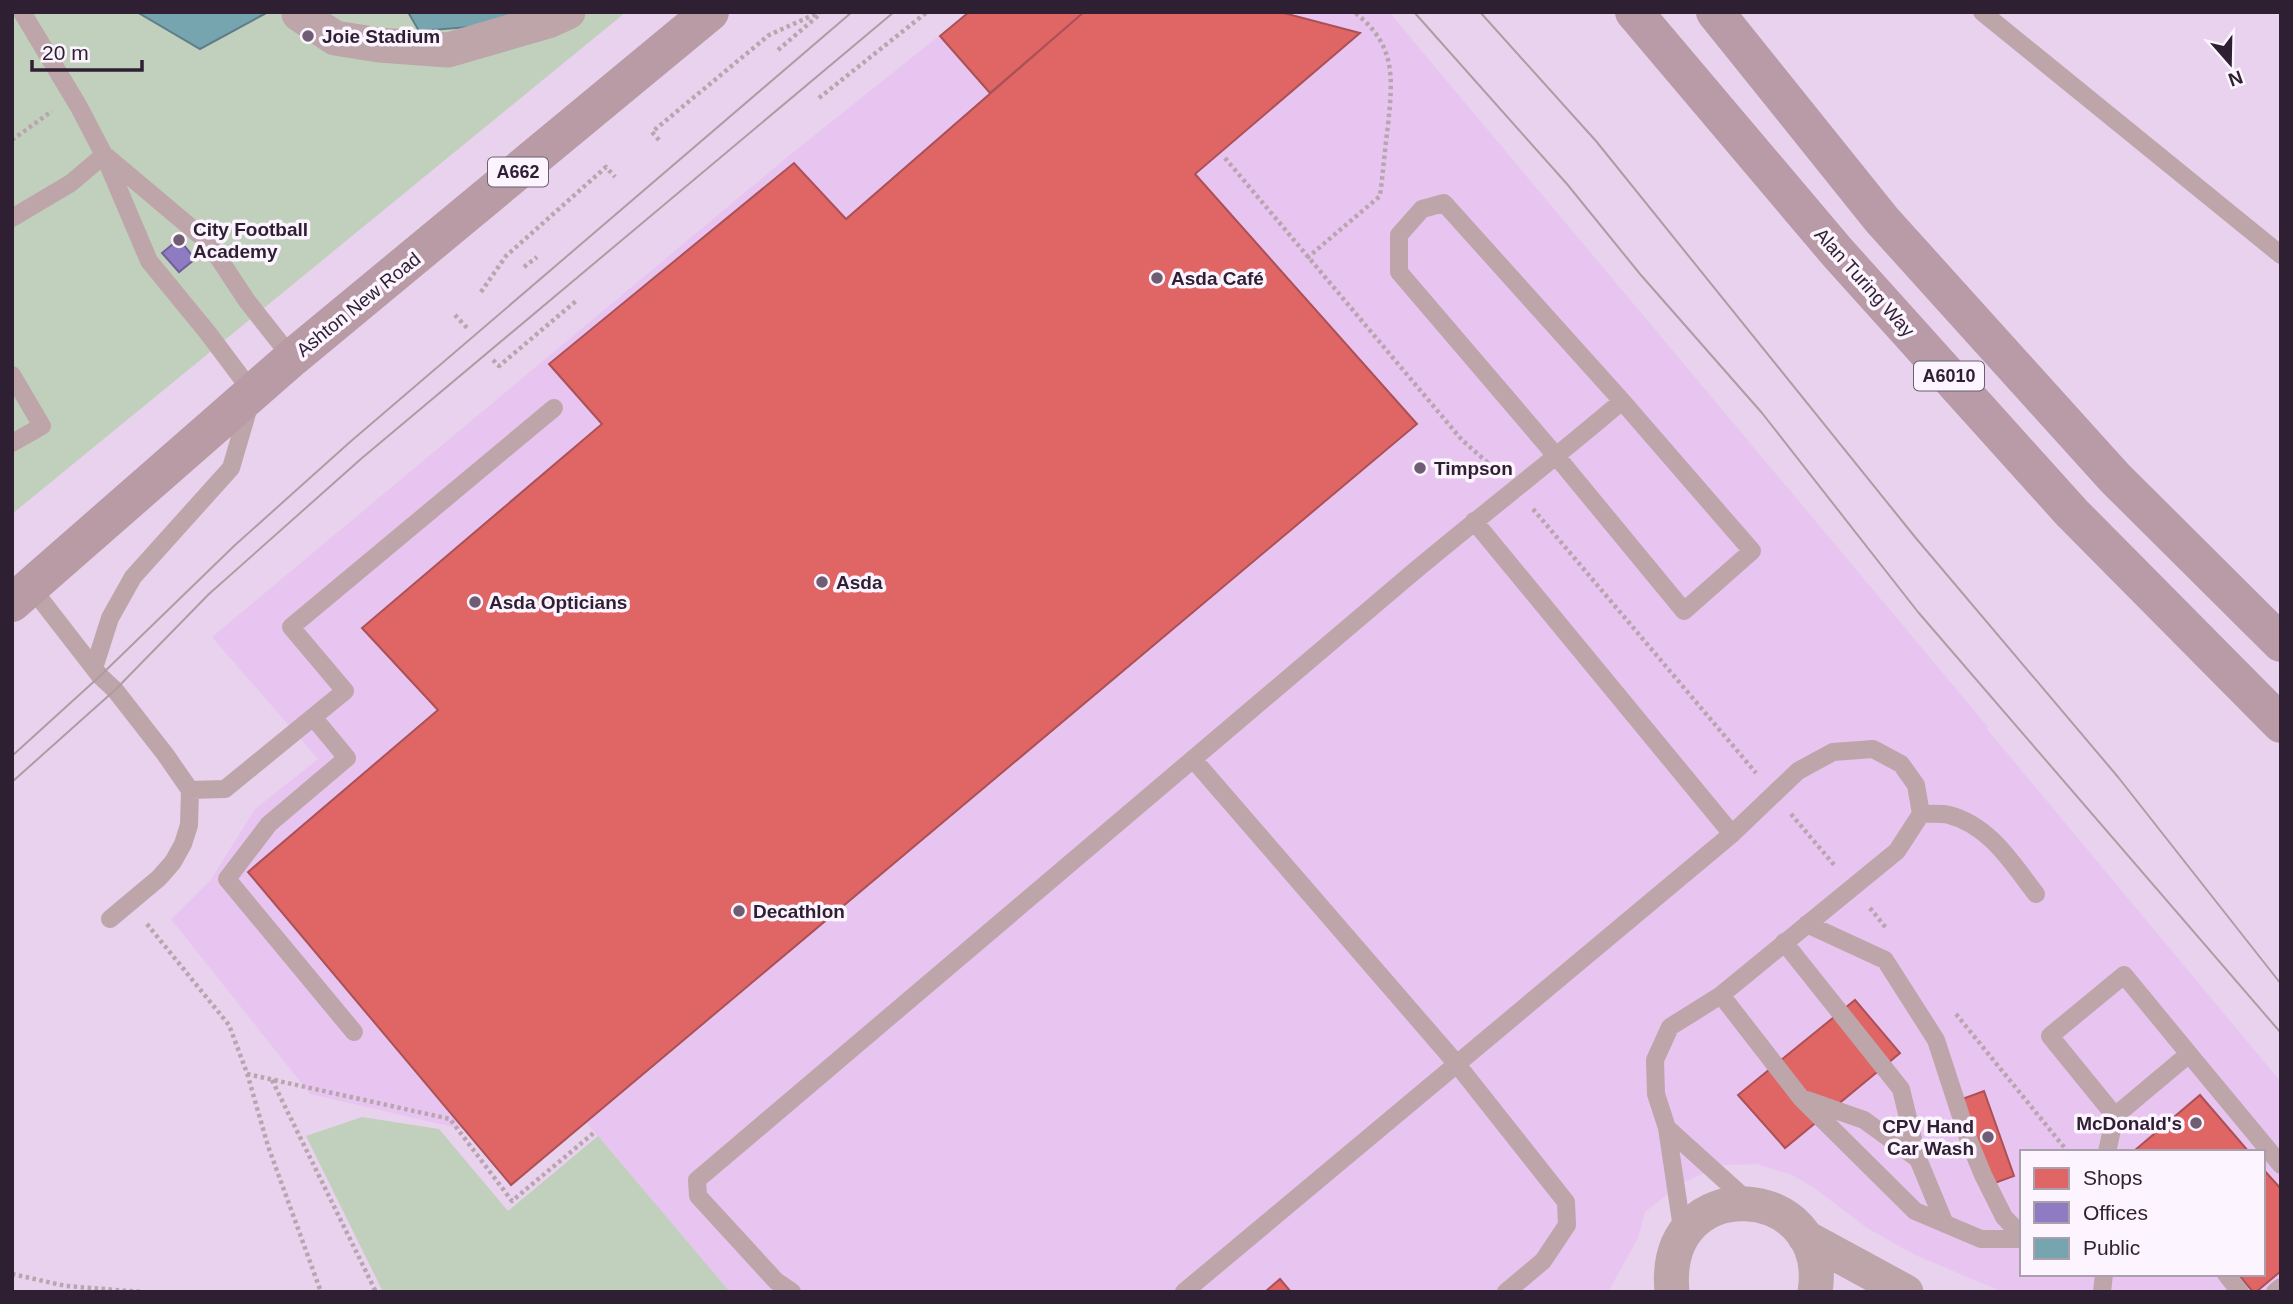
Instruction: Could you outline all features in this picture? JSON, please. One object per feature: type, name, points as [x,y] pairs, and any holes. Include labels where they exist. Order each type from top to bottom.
[{"type":"highway","name":"Alan Turing Way","points":[[1634,12],[1837,252],[2072,513],[2281,724]]},
{"type":"highway","name":"A6010","points":[[1715,12],[1882,220],[2115,478],[2281,643]]},
{"type":"main road","name":"Ashton New Road","points":[[22,595],[292,358],[710,12]]},
{"type":"street","points":[[303,12],[299,15],[335,38],[448,50],[548,21],[568,12]]},
{"type":"street","points":[[1666,1286],[1672,1260],[1683,1235],[1696,1220],[1712,1210],[1731,1204],[1751,1203],[1782,1214],[1805,1237],[1906,1292]]},
{"type":"street","points":[[1805,1237],[1816,1265],[1815,1292]]},
{"type":"lane","points":[[1982,12],[2281,255]]},
{"type":"lane","points":[[24,14],[104,155],[149,261],[253,393],[231,468],[133,577],[110,618],[94,668]]},
{"type":"lane","points":[[104,155],[208,242],[247,301],[292,358]]},
{"type":"lane","points":[[12,218],[71,183],[104,155]]},
{"type":"lane","points":[[1444,203],[1752,551],[1684,611],[1557,457],[1399,272],[1399,235],[1422,209],[1444,203]]},
{"type":"lane","points":[[12,375],[42,426],[12,443]]},
{"type":"lane","points":[[792,1292],[776,1280],[698,1196],[696,1180],[1474,521],[1557,457],[1622,401]]},
{"type":"lane","points":[[190,790],[225,789],[345,691],[291,627],[554,408]]},
{"type":"lane","points":[[1474,521],[1732,834]]},
{"type":"lane","points":[[22,595],[94,668],[165,754],[190,790],[189,825],[178,853],[159,878],[110,919]]},
{"type":"lane","points":[[313,717],[347,758],[269,824],[227,879],[354,1032]]},
{"type":"lane","points":[[1184,1292],[1732,834],[1798,771],[1833,752],[1873,749],[1901,764],[1916,785],[1922,814],[1897,851],[1721,995],[1670,1027],[1655,1060],[1656,1094],[1667,1128],[1683,1235]]},
{"type":"lane","points":[[1193,759],[1456,1063],[1566,1202],[1567,1224],[1543,1261],[1506,1292]]},
{"type":"lane","points":[[1922,814],[1947,814],[1974,825],[2000,847],[2036,894]]},
{"type":"lane","points":[[1807,925],[1885,960],[1936,1040],[1983,1175],[2004,1217],[2020,1235]]},
{"type":"lane","points":[[1784,943],[1902,1089],[1918,1159],[1945,1224]]},
{"type":"lane","points":[[2115,1116],[2050,1036],[2124,975],[2281,1164]]},
{"type":"lane","points":[[1721,995],[1801,1098],[1915,1211],[1980,1239],[2020,1237]]},
{"type":"lane","points":[[2107,1150],[2115,1116],[2189,1054]]},
{"type":"lane","points":[[1801,1098],[1864,1120],[1918,1159]]},
{"type":"lane","points":[[1667,1128],[1751,1203]]},
{"type":"lane","points":[[2228,1276],[2240,1292]]},
{"type":"lane","points":[[2274,1292],[2281,1287]]},
{"type":"path","points":[[778,50],[821,12]]},
{"type":"path","points":[[659,140],[652,131],[769,34],[821,12]]},
{"type":"path","points":[[819,98],[927,12]]},
{"type":"path","points":[[1307,258],[1380,195],[1390,98],[1390,65],[1384,46],[1375,31],[1354,12]]},
{"type":"path","points":[[12,140],[72,95]]},
{"type":"path","points":[[1225,158],[1429,401]]},
{"type":"path","points":[[481,292],[506,256],[606,167],[615,177]]},
{"type":"path","points":[[524,267],[537,257]]},
{"type":"path","points":[[493,359],[499,366],[576,300]]},
{"type":"path","points":[[455,315],[468,329]]},
{"type":"path","points":[[129,902],[229,1025],[247,1073],[268,1146],[321,1292]]},
{"type":"path","points":[[247,1073],[450,1119],[512,1201],[596,1131]]},
{"type":"path","points":[[271,1079],[376,1292]]},
{"type":"path","points":[[12,1274],[66,1286],[142,1292]]},
{"type":"shaded area","points":[[969,12],[1389,12],[1988,727],[2281,1082],[2281,1292],[2003,1292],[1915,1255],[1867,1228],[1813,1187],[1792,1175],[1757,1164],[1722,1165],[1682,1183],[1645,1212],[1638,1238],[1608,1292],[730,1292],[584,1120],[466,1130],[310,1094],[171,919],[210,881],[255,809],[318,759],[212,637],[791,154]]},
{"type":"green space","name":"City Football Academy","points":[[12,12],[626,12],[12,514]]},
{"type":"green space","points":[[362,1117],[439,1129],[508,1211],[598,1136],[730,1292],[383,1292],[306,1136]]},
{"type":"building: Shops","points":[[969,12],[1084,12],[990,93],[940,36]]},
{"type":"building: Shops","name":"Asda","points":[[1084,12],[1280,12],[1360,33],[1195,174],[1417,424],[511,1185],[248,872],[438,710],[362,628],[602,424],[549,364],[794,163],[846,219]]},
{"type":"building: Shops","points":[[1855,1000],[1900,1053],[1785,1148],[1738,1095]]},
{"type":"building: Shops","name":"CPV Hand Car Wash","points":[[1984,1091],[2014,1176],[1992,1184],[1962,1099]]},
{"type":"building: Shops","name":"McDonald's","points":[[2200,1095],[2247,1150],[2135,1150]]},
{"type":"building: Shops","points":[[2265,1171],[2281,1189],[2281,1271],[2253,1292],[2240,1276],[2265,1276]]},
{"type":"building: Shops","points":[[1280,1279],[1291,1292],[1265,1292]]},
{"type":"building: Offices","points":[[179,239],[195,259],[179,272],[162,253]]},
{"type":"building: Public","points":[[137,12],[268,12],[200,49]]},
{"type":"building: Public","points":[[408,12],[533,12],[469,27],[419,31]]},
{"type":"tram line","points":[[12,756],[100,676],[234,546],[350,442],[852,12]]},
{"type":"tram line","points":[[12,782],[115,690],[209,594],[362,458],[894,12]]},
{"type":"tram line","points":[[1414,12],[1567,184],[1640,274],[1762,413],[1918,612],[2281,1033]]},
{"type":"tram line","points":[[1480,12],[1596,141],[1915,537],[2118,777],[2281,984]]},
{"type":"place","name":"Joie Stadium","points":[[308,36]]},
{"type":"place","name":"City Football Academy","points":[[179,240]]},
{"type":"place","name":"Asda Café","points":[[1157,278]]},
{"type":"place","name":"Timpson","points":[[1420,468]]},
{"type":"place","name":"Asda","points":[[822,582]]},
{"type":"place","name":"Asda Opticians","points":[[475,602]]},
{"type":"place","name":"Decathlon","points":[[739,911]]},
{"type":"place","name":"McDonald's","points":[[2196,1123]]},
{"type":"place","name":"CPV Hand Car Wash","points":[[1988,1137]]}]
